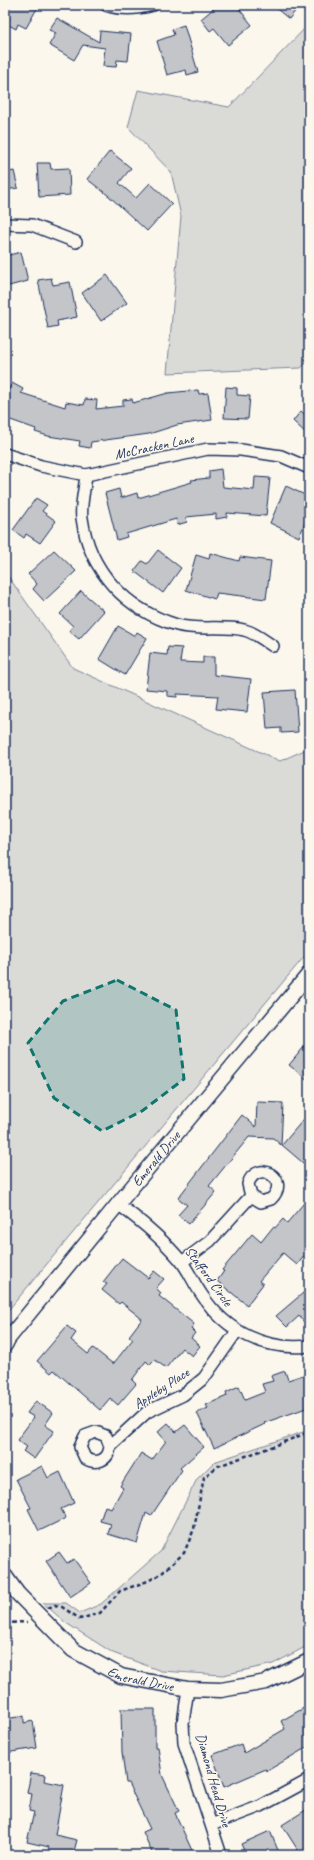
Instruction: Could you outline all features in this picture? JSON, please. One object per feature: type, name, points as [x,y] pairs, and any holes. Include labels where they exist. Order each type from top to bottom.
[{"type":"street","points":[[106,5],[116,8],[144,8],[153,5]]},
{"type":"street","points":[[5,224],[32,225],[76,242]]},
{"type":"street","name":"McCracken Lane","points":[[5,454],[41,466],[86,475],[208,449],[242,450],[281,456],[309,468]]},
{"type":"street","points":[[86,475],[82,516],[90,551],[104,576],[125,598],[148,613],[178,626],[245,630],[274,646]]},
{"type":"street","name":"Emerald Drive","points":[[5,1345],[118,1204],[309,974]]},
{"type":"street","points":[[182,1262],[210,1241],[251,1196]]},
{"type":"street","name":"Stafford Circle","points":[[118,1204],[146,1225],[182,1262],[210,1306],[218,1316],[237,1331],[258,1342],[294,1348],[309,1346]]},
{"type":"street","name":"Appleby Place","points":[[110,1446],[148,1412],[183,1395],[204,1378],[237,1331]]},
{"type":"street","name":"Emerald Drive","points":[[5,1576],[18,1594],[73,1650],[121,1676],[188,1690],[221,1690],[266,1682],[309,1661]]},
{"type":"street","name":"Diamond Head Drive","points":[[188,1690],[183,1722],[184,1743],[221,1855]]},
{"type":"street","points":[[211,1825],[261,1806],[309,1780]]},
{"type":"path","points":[[5,1623],[24,1623],[37,1614],[55,1605],[62,1607],[80,1619],[100,1613],[111,1603],[120,1591],[148,1581],[162,1573],[184,1552],[194,1529],[204,1477],[210,1470],[309,1432]]},
{"type":"highlighted area","points":[[117,980],[176,1010],[184,1079],[142,1111],[102,1131],[54,1098],[28,1043],[63,1001]]},
{"type":"shaded area","points":[[309,24],[309,360],[301,368],[167,373],[181,216],[171,172],[128,127],[138,90],[229,107]]},
{"type":"shaded area","points":[[5,572],[73,668],[280,761],[309,748],[309,951],[5,1314]]},
{"type":"shaded area","points":[[309,1430],[309,1645],[273,1664],[223,1675],[161,1671],[113,1653],[66,1623],[43,1603],[66,1603],[80,1613],[101,1604],[161,1551],[197,1479],[214,1462]]},
{"type":"building","points":[[5,5],[39,5],[26,28],[18,24],[16,29],[7,24],[10,19],[5,16]]},
{"type":"building","points":[[218,5],[236,5],[252,25],[228,45],[214,28],[210,31],[201,19]]},
{"type":"building","points":[[272,5],[290,5],[296,10],[289,19]]},
{"type":"building","points":[[57,18],[99,42],[100,31],[131,34],[128,61],[117,60],[116,67],[103,66],[105,48],[83,45],[74,60],[49,45],[56,33],[49,30]]},
{"type":"building","points":[[184,25],[198,72],[187,75],[186,70],[167,75],[157,41],[174,35],[172,29]]},
{"type":"building","points":[[110,151],[131,168],[119,183],[136,198],[150,183],[172,204],[147,231],[109,196],[87,179]]},
{"type":"building","points":[[37,163],[50,163],[51,169],[69,168],[70,195],[39,197]]},
{"type":"building","points":[[14,171],[18,188],[5,190],[5,173]]},
{"type":"building","points":[[21,252],[28,281],[5,287],[5,256]]},
{"type":"building","points":[[107,275],[127,303],[101,321],[82,293]]},
{"type":"building","points":[[51,278],[53,285],[70,282],[77,317],[57,321],[58,326],[48,328],[38,280]]},
{"type":"building","points":[[12,383],[23,389],[21,393],[65,407],[66,402],[84,405],[85,399],[97,400],[96,409],[123,406],[123,400],[132,399],[133,403],[168,393],[198,390],[199,394],[208,393],[212,420],[177,425],[149,434],[91,442],[90,448],[79,446],[80,441],[48,436],[35,432],[36,429],[5,418],[5,396]]},
{"type":"building","points":[[226,387],[237,388],[237,395],[250,396],[248,419],[224,418]]},
{"type":"building","points":[[301,411],[309,418],[309,436],[293,421]]},
{"type":"building","points":[[221,469],[223,487],[254,490],[255,477],[270,478],[266,516],[227,513],[227,517],[216,519],[216,514],[186,517],[187,522],[177,525],[176,519],[126,534],[127,537],[117,540],[105,493],[119,489],[121,498],[137,493],[138,498],[192,482],[191,480],[209,478],[209,471]]},
{"type":"building","points":[[286,486],[309,497],[309,513],[299,537],[270,523]]},
{"type":"building","points":[[36,498],[47,505],[42,511],[56,521],[40,543],[26,534],[24,538],[13,530]]},
{"type":"building","points":[[54,550],[76,571],[44,601],[33,589],[37,584],[28,574]]},
{"type":"building","points":[[158,550],[181,568],[163,593],[134,571],[142,561],[147,564]]},
{"type":"building","points":[[210,553],[239,561],[240,557],[271,561],[266,599],[217,593],[215,599],[186,590],[196,555],[209,559]]},
{"type":"building","points":[[81,591],[104,611],[79,639],[69,631],[73,626],[60,614]]},
{"type":"building","points":[[118,626],[135,636],[137,632],[147,638],[125,675],[99,659]]},
{"type":"building","points":[[168,647],[182,648],[180,662],[203,663],[203,657],[214,657],[214,675],[251,679],[247,712],[216,709],[218,696],[177,694],[177,697],[167,696],[167,691],[146,689],[150,653],[167,655]]},
{"type":"building","points":[[295,690],[298,732],[281,733],[281,728],[267,729],[264,692]]},
{"type":"building","points":[[309,1041],[309,1081],[289,1065]]},
{"type":"building","points":[[257,1102],[283,1103],[281,1145],[273,1138],[249,1137],[209,1186],[216,1192],[189,1224],[178,1215],[187,1205],[178,1198],[242,1115],[256,1127]]},
{"type":"building","points":[[309,1113],[309,1168],[282,1145]]},
{"type":"building","points":[[309,1197],[309,1250],[297,1265],[283,1253],[259,1281],[263,1284],[247,1305],[217,1281],[224,1271],[222,1270],[252,1234],[261,1242],[273,1227],[275,1228],[283,1219],[287,1223]]},
{"type":"building","points":[[122,1258],[148,1278],[154,1271],[164,1279],[156,1288],[161,1293],[159,1296],[194,1324],[191,1329],[195,1333],[191,1338],[200,1346],[192,1356],[182,1348],[166,1368],[155,1360],[150,1365],[146,1361],[132,1380],[136,1384],[118,1405],[110,1398],[100,1410],[54,1370],[51,1373],[37,1361],[67,1326],[76,1333],[71,1340],[88,1354],[93,1348],[113,1364],[133,1339],[129,1336],[142,1319],[121,1302],[119,1304],[102,1290],[107,1284],[103,1282]]},
{"type":"building","points":[[309,1288],[309,1328],[299,1316],[287,1327],[276,1316]]},
{"type":"building","points":[[285,1371],[288,1380],[309,1373],[309,1407],[264,1423],[265,1424],[214,1448],[197,1413],[208,1408],[206,1405],[227,1396],[226,1392],[239,1386],[245,1400],[265,1392],[262,1384],[273,1381],[271,1376]]},
{"type":"building","points":[[36,1401],[53,1413],[45,1425],[54,1431],[34,1459],[23,1451],[27,1447],[17,1440],[34,1417],[27,1413]]},
{"type":"building","points":[[168,1423],[176,1432],[185,1425],[204,1447],[180,1468],[182,1470],[151,1516],[146,1513],[137,1543],[108,1534],[111,1524],[100,1521],[105,1506],[111,1509],[123,1488],[120,1486],[141,1453],[152,1460],[166,1441],[158,1432]]},
{"type":"building","points":[[42,1466],[48,1478],[60,1472],[74,1503],[61,1509],[66,1518],[39,1531],[28,1509],[31,1508],[16,1479]]},
{"type":"building","points":[[59,1552],[67,1563],[74,1559],[91,1583],[70,1597],[46,1561]]},
{"type":"building","points":[[309,1705],[309,1746],[267,1771],[266,1769],[224,1787],[212,1755],[241,1744],[244,1753],[285,1729],[281,1721]]},
{"type":"building","points":[[121,1709],[155,1709],[155,1747],[158,1747],[162,1775],[179,1811],[175,1813],[194,1855],[153,1855],[143,1832],[150,1829],[128,1783],[126,1783],[122,1752]]},
{"type":"building","points":[[24,1716],[24,1723],[33,1721],[37,1748],[5,1753],[5,1719]]},
{"type":"building","points":[[31,1773],[45,1775],[44,1781],[64,1785],[55,1835],[77,1840],[73,1855],[47,1855],[49,1847],[27,1842],[34,1812],[29,1811],[32,1794],[27,1793]]},
{"type":"building","points":[[309,1808],[309,1855],[301,1855],[282,1825]]},
{"type":"building","points":[[270,1831],[280,1855],[246,1855],[241,1844]]}]
